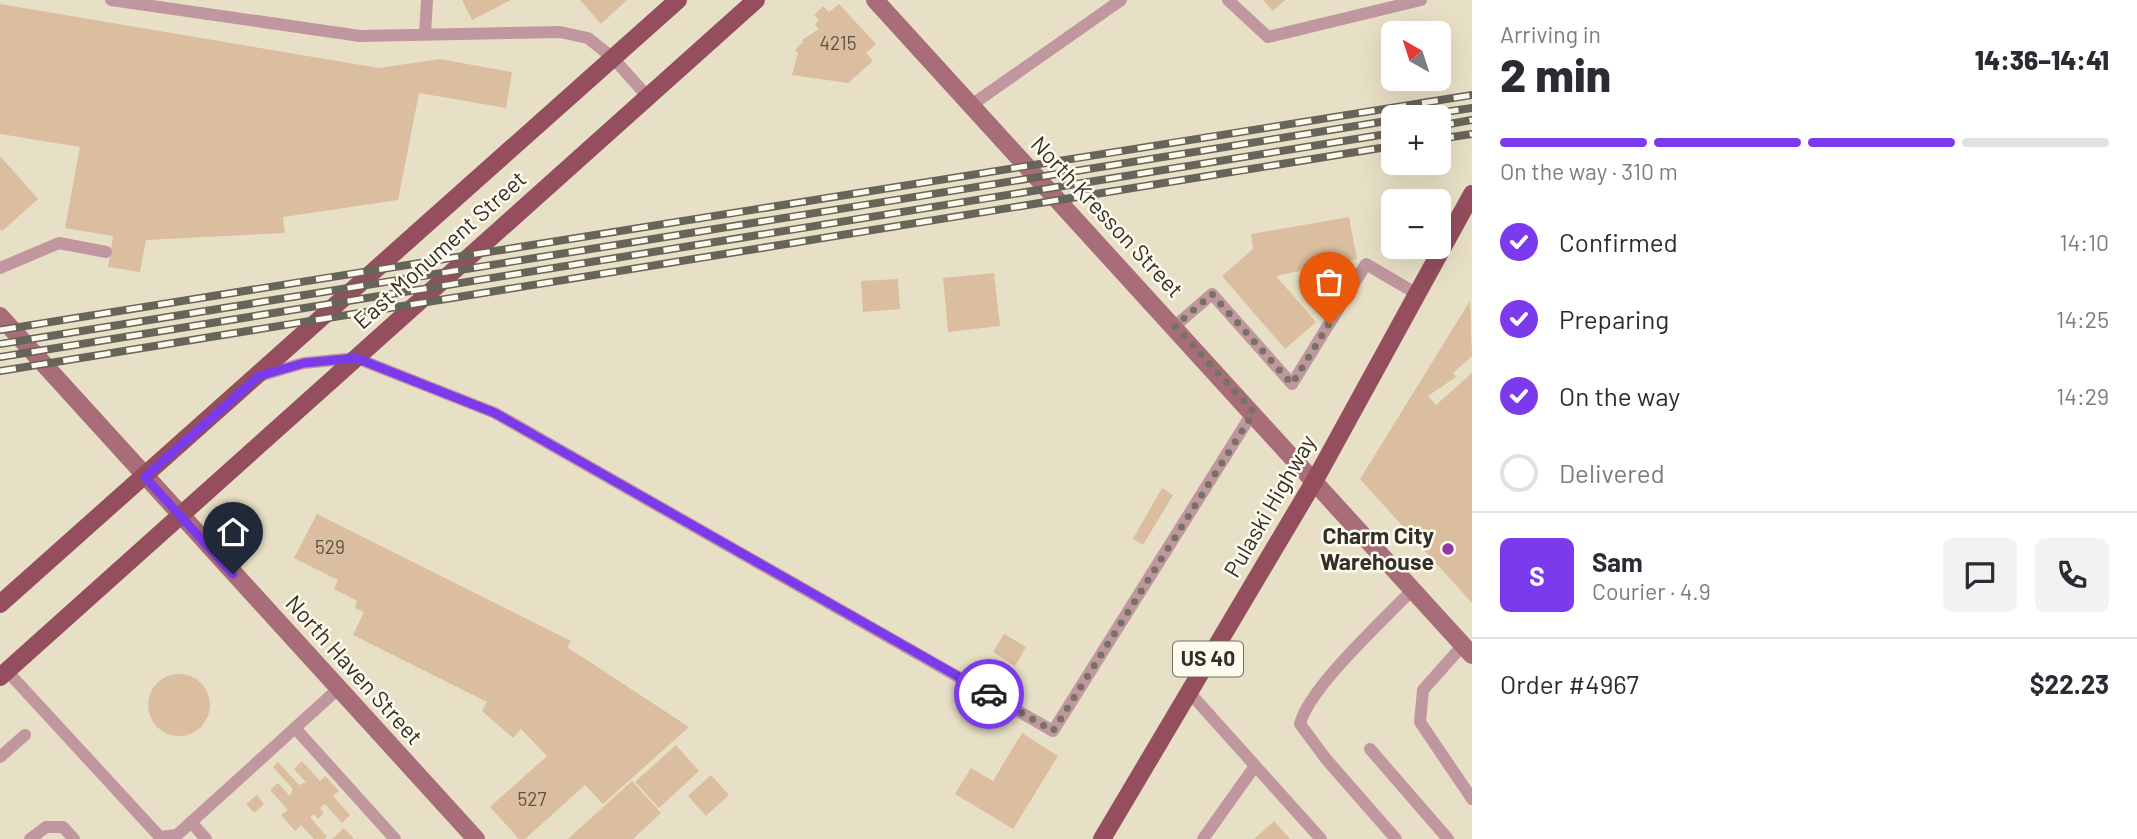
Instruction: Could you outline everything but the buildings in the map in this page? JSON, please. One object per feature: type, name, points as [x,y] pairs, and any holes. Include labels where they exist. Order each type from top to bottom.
[{"type":"main road","name":"East Monument Street","points":[[0,604],[678,0]]},
{"type":"main road","name":"East Monument Street","points":[[3,674],[756,0]]},
{"type":"main road","name":"Pulaski Highway","points":[[1102,839],[1315,480],[1472,194]]},
{"type":"street","name":"North Kresson Street","points":[[875,0],[1254,412],[1467,650]]},
{"type":"street","name":"North Haven Street","points":[[0,316],[476,839]]},
{"type":"lane","points":[[111,0],[360,36],[560,32],[588,38],[613,58],[648,97]]},
{"type":"lane","points":[[425,33],[427,0]]},
{"type":"lane","points":[[970,106],[1121,0]]},
{"type":"lane","points":[[1228,0],[1268,37],[1421,0]]},
{"type":"lane","points":[[0,268],[59,243],[106,252]]},
{"type":"lane","points":[[1175,326],[1212,294],[1292,384],[1366,264],[1417,294]]},
{"type":"lane","points":[[259,376],[304,363],[356,358],[495,413],[1053,731],[1254,412]]},
{"type":"lane","points":[[1396,839],[1326,760],[1300,724],[1303,713],[1327,681],[1413,589]]},
{"type":"lane","points":[[1467,650],[1423,690],[1420,722],[1472,799]]},
{"type":"lane","points":[[3,674],[160,838],[177,835],[338,689]]},
{"type":"lane","points":[[1189,692],[1321,839]]},
{"type":"lane","points":[[295,728],[395,839]]},
{"type":"lane","points":[[0,757],[25,735]]},
{"type":"lane","points":[[1370,749],[1448,839]]},
{"type":"lane","points":[[1203,839],[1255,766]]},
{"type":"lane","points":[[191,822],[206,839]]},
{"type":"lane","points":[[30,839],[46,827],[63,827],[74,839]]},
{"type":"shaded area","points":[[0,0],[1472,0],[1472,839],[0,839]]},
{"type":"railway","points":[[0,330],[1472,95]]},
{"type":"railway","points":[[1451,111],[1472,108]]},
{"type":"railway","points":[[1451,124],[1472,120]]},
{"type":"railway","points":[[0,344],[1381,122]]},
{"type":"railway","points":[[1451,137],[1472,134]]},
{"type":"railway","points":[[0,357],[1381,135]]},
{"type":"railway","points":[[0,371],[1381,148]]},
{"type":"way so far","points":[[989,694],[1053,731],[1254,412],[1175,326],[1212,294],[1292,384],[1329,324]]},
{"type":"place","name":"Charm City Warehouse","points":[[1448,549]]},
{"type":"route","points":[[233,574],[145,477],[259,376],[304,363],[356,358],[495,413],[989,694]]}]
